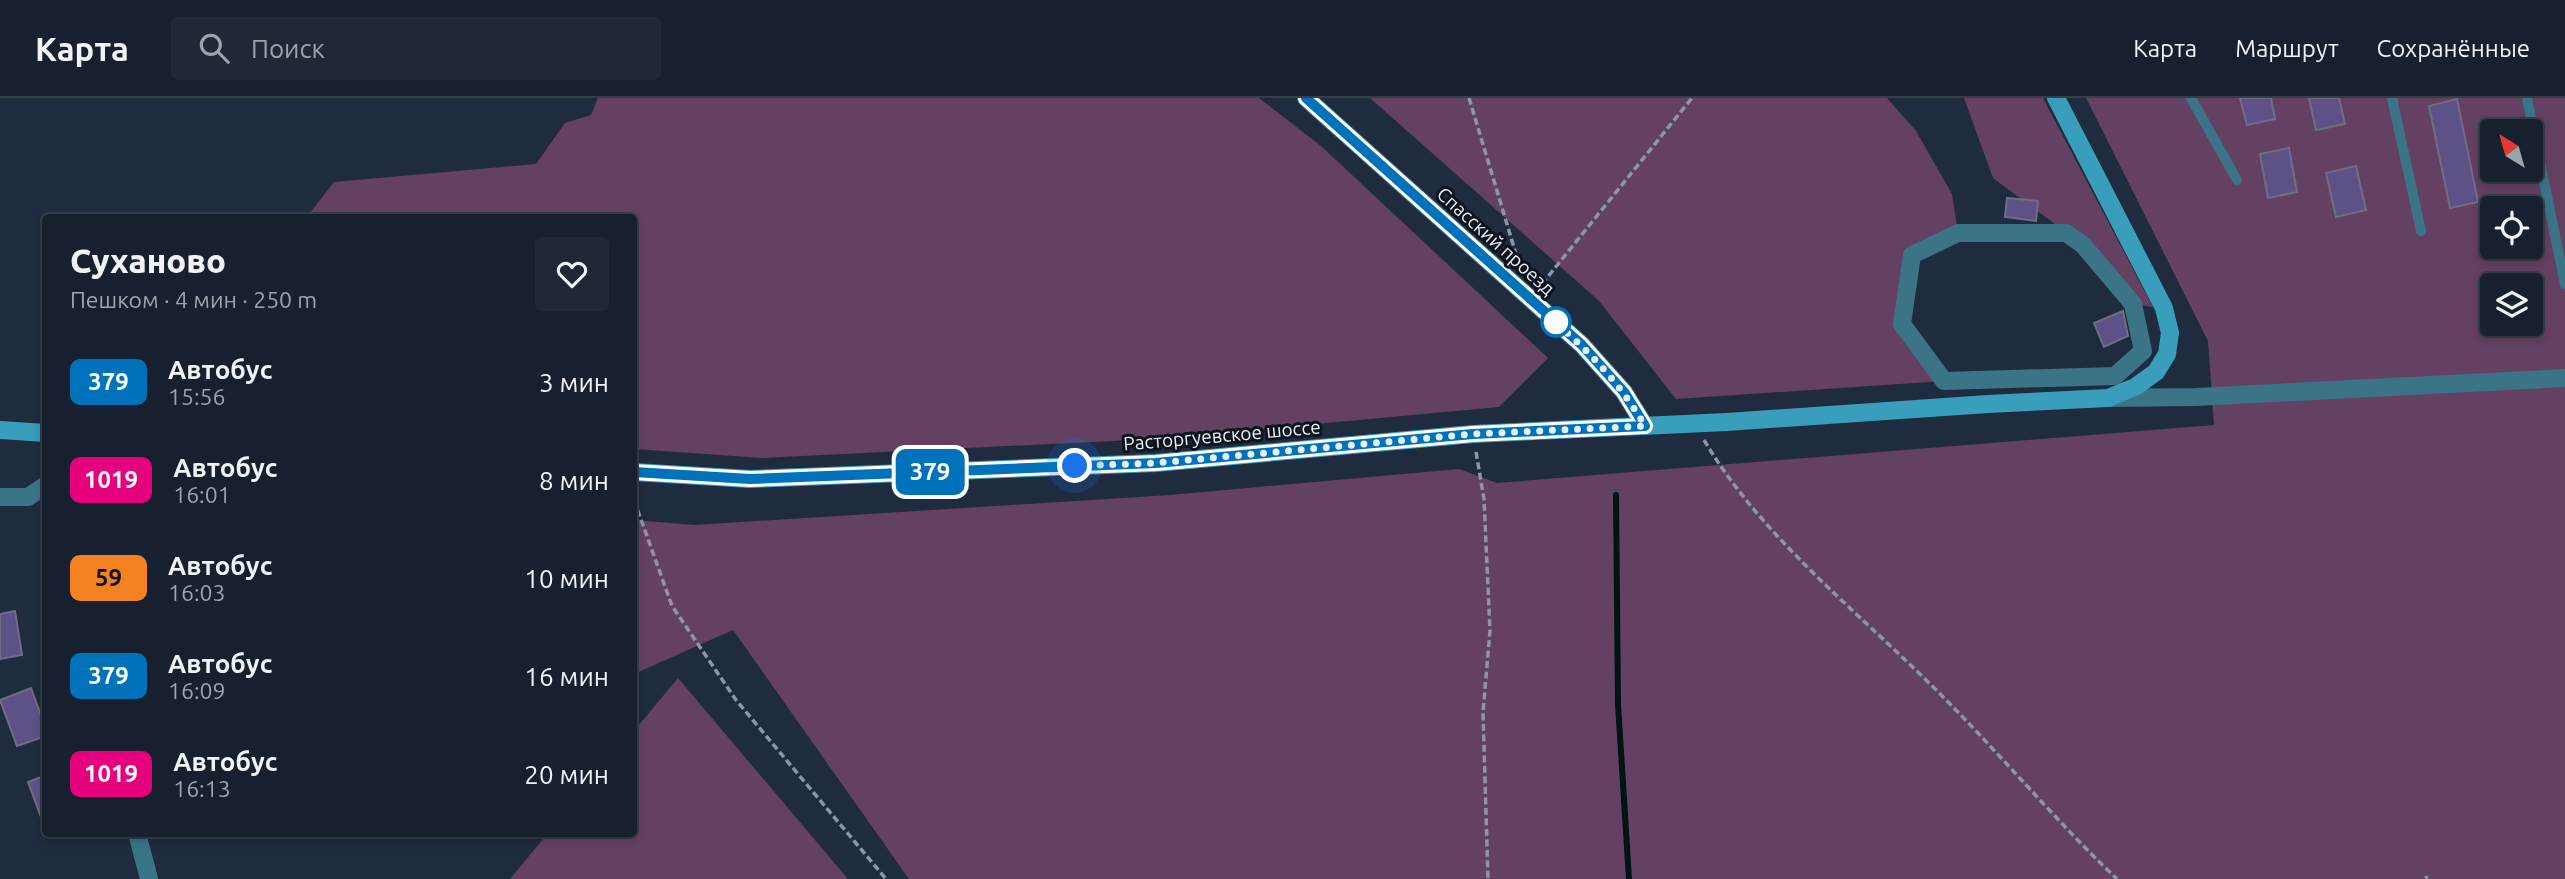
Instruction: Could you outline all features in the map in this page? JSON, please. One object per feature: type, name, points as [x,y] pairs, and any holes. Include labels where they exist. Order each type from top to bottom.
[{"type":"main road","points":[[2056,98],[2164,308],[2170,333],[2167,354],[2156,372],[2135,387],[2108,398]]},
{"type":"main road","name":"Расторгуевское шоссе","points":[[637,472],[750,479],[1156,463],[1473,434],[1694,424],[2108,398]]},
{"type":"main road","points":[[0,430],[42,433]]},
{"type":"street","name":"Спасский проезд","points":[[1306,98],[1582,345],[1624,392],[1645,426]]},
{"type":"street","points":[[1958,233],[2066,233],[2083,245],[2133,304],[2143,351],[2115,376],[1944,381],[1902,324],[1912,255],[1958,233]]},
{"type":"street","points":[[2108,398],[2196,397],[2565,378]]},
{"type":"street","points":[[0,497],[28,497],[42,488]]},
{"type":"street","points":[[138,837],[149,879]]},
{"type":"lane","points":[[2191,98],[2237,180]]},
{"type":"lane","points":[[2392,98],[2421,231]]},
{"type":"lane","points":[[2527,98],[2565,284]]},
{"type":"path","points":[[1469,98],[1530,299]]},
{"type":"path","points":[[1530,299],[1692,98]]},
{"type":"path","points":[[1694,424],[1719,465],[1792,552],[1951,704],[2117,879]]},
{"type":"path","points":[[1473,434],[1484,499],[1490,631],[1483,712],[1488,879]]},
{"type":"path","points":[[637,509],[671,606],[736,700],[886,879]]},
{"type":"shaded area","points":[[598,98],[1259,98],[1321,146],[1548,358],[1499,407],[1154,439],[762,458],[637,449],[637,214],[309,214],[334,182],[536,164],[565,123],[591,115]]},
{"type":"shaded area","points":[[1370,98],[1887,98],[1916,131],[1952,194],[1958,233],[1912,255],[1902,324],[1944,381],[1676,399],[1599,301]]},
{"type":"shaded area","points":[[1964,98],[2043,98],[2153,307],[2133,304],[2083,245],[1993,178]]},
{"type":"shaded area","points":[[2086,98],[2565,98],[2565,879],[909,879],[733,630],[637,673],[637,520],[694,525],[1170,495],[1459,469],[1497,483],[2214,425],[2208,341]]},
{"type":"shaded area","points":[[678,678],[848,879],[510,879],[545,837],[637,837],[637,727]]},
{"type":"building","points":[[2240,98],[2271,98],[2275,119],[2247,125]]},
{"type":"building","points":[[2309,98],[2339,98],[2345,124],[2316,130]]},
{"type":"building","points":[[2457,99],[2478,202],[2450,208],[2429,106]]},
{"type":"building","points":[[2289,148],[2297,192],[2268,198],[2260,154]]},
{"type":"building","points":[[2356,166],[2366,210],[2336,217],[2326,173]]},
{"type":"building","points":[[2007,198],[2038,201],[2036,221],[2005,217]]},
{"type":"building","points":[[2123,311],[2128,336],[2104,347],[2094,323]]},
{"type":"building","points":[[15,611],[22,655],[0,659],[0,614]]},
{"type":"building","points":[[31,688],[42,718],[42,737],[17,746],[0,700]]},
{"type":"building","points":[[42,777],[42,820],[28,782]]},
{"type":"waterway","points":[[1616,495],[1618,704],[1629,879]]},
{"type":"bus line","name":"379","points":[[637,472],[750,479],[1156,463],[1473,434],[1645,426],[1624,392],[1582,345],[1306,98]]},
{"type":"route","points":[[1075,466],[1156,463],[1473,434],[1645,426],[1624,392],[1582,345],[1547,315],[1556,322]]}]
